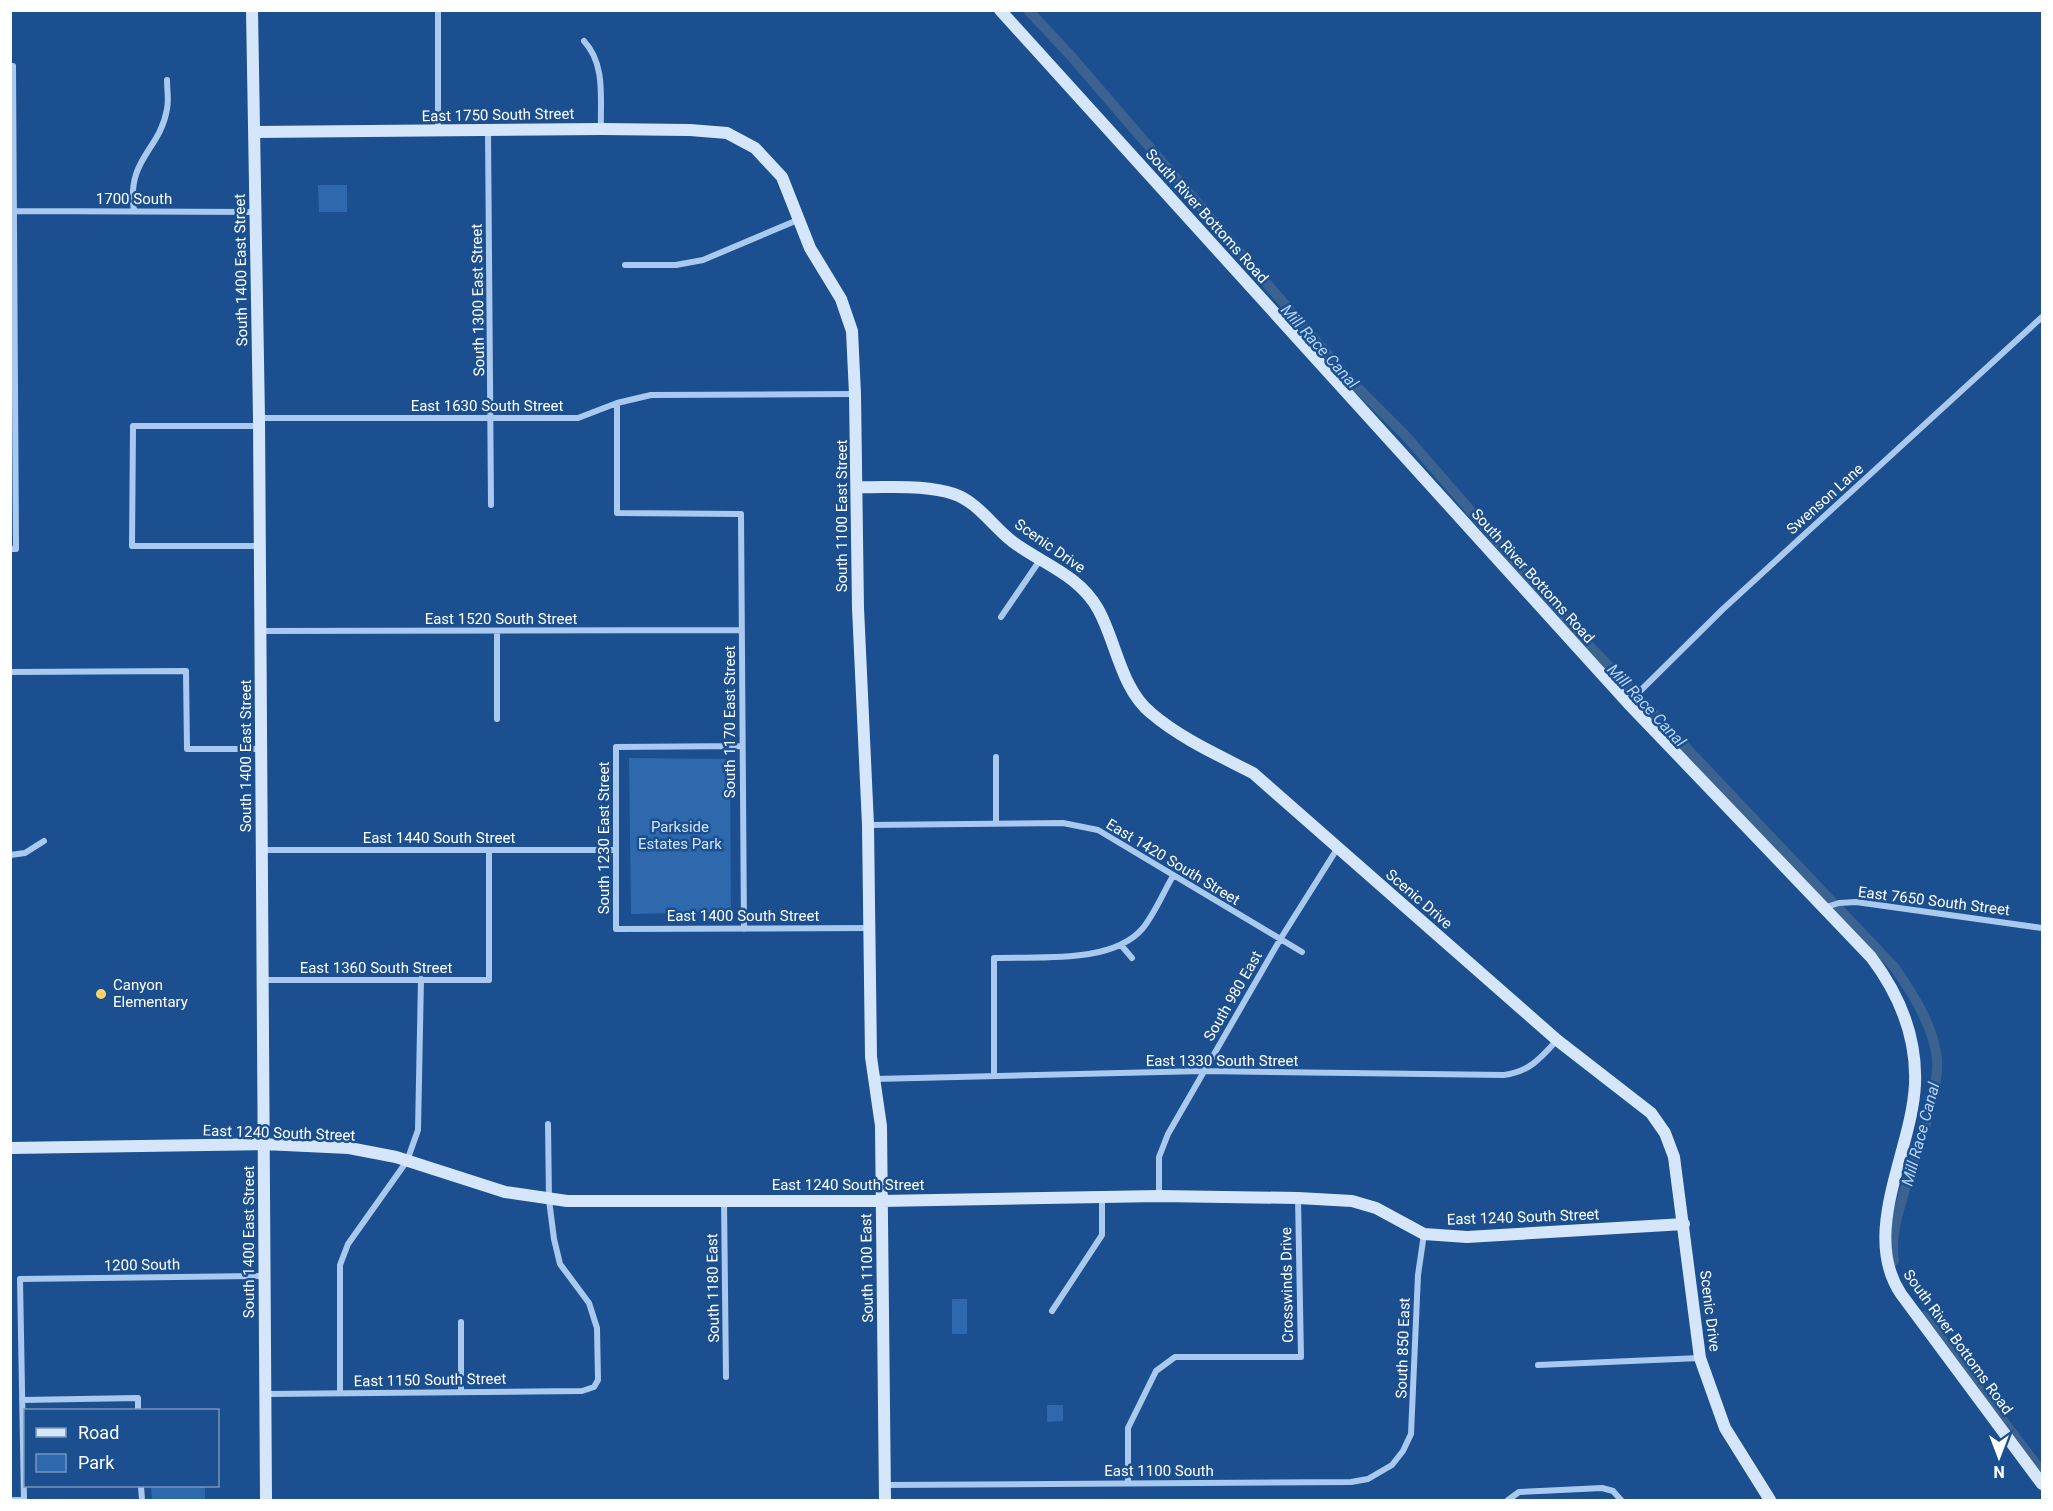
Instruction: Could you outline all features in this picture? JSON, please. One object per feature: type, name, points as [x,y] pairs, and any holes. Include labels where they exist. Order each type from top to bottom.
[{"type":"street","name":"South 1400 East Street","points":[[252,10],[261,631],[266,1500]]},
{"type":"street","points":[[438,10],[438,131]]},
{"type":"street","name":"South River Bottoms Road","points":[[999,10],[1631,701],[1827,907],[1883,973],[1896,995],[1912,1044],[1914,1095],[1884,1240],[1890,1274],[1901,1294],[2043,1484]]},
{"type":"street","points":[[584,41],[595,52],[599,65],[601,129]]},
{"type":"street","points":[[12,66],[13,549]]},
{"type":"street","points":[[134,211],[132,187],[136,169],[158,132],[167,110],[167,80]]},
{"type":"street","name":"East 1750 South Street","points":[[254,132],[690,130],[727,133],[739,140]]},
{"type":"street","name":"South 1300 East Street","points":[[488,131],[491,504]]},
{"type":"street","name":"South 1100 East Street","points":[[739,140],[755,148],[782,177],[810,248],[840,299],[852,331],[858,487],[858,608],[868,825],[869,928]]},
{"type":"street","name":"1700 South","points":[[14,211],[255,212]]},
{"type":"street","points":[[625,265],[676,265],[703,260],[800,219]]},
{"type":"street","name":"Swenson Lane","points":[[1631,701],[1723,609],[2043,317]]},
{"type":"street","name":"East 1630 South Street","points":[[260,546],[132,546],[133,426],[578,418],[617,403],[651,396],[855,394]]},
{"type":"street","name":"South 1170 East Street","points":[[617,403],[617,513],[741,514],[744,928]]},
{"type":"street","name":"Scenic Drive","points":[[858,487],[926,489],[953,494],[977,506],[1012,541],[1040,560],[1061,570],[1080,586],[1096,606],[1113,638],[1124,673],[1149,712],[1207,749],[1253,773],[1557,1040],[1651,1113],[1665,1133],[1674,1157],[1700,1358],[1725,1428],[1770,1500]]},
{"type":"street","points":[[1001,617],[1040,560]]},
{"type":"street","name":"East 1520 South Street","points":[[261,631],[741,630]]},
{"type":"street","points":[[496,719],[497,631]]},
{"type":"street","points":[[10,672],[186,671],[187,749],[261,749]]},
{"type":"street","name":"South 1230 East Street","points":[[616,929],[616,747],[742,747]]},
{"type":"street","points":[[996,757],[996,823]]},
{"type":"street","name":"East 1420 South Street","points":[[868,825],[1063,823],[1098,830],[1302,952]]},
{"type":"street","points":[[10,855],[25,853],[44,841]]},
{"type":"street","name":"South 980 East","points":[[1159,1196],[1159,1156],[1168,1134],[1281,939],[1337,849]]},
{"type":"street","name":"East 1440 South Street","points":[[262,850],[616,850]]},
{"type":"street","name":"East 1360 South Street","points":[[263,980],[489,980],[489,850]]},
{"type":"street","points":[[994,1076],[994,958],[1092,954],[1121,945],[1142,928],[1173,876]]},
{"type":"street","name":"East 7650 South Street","points":[[1827,907],[1839,903],[1856,902],[2043,928]]},
{"type":"street","name":"East 1400 South Street","points":[[616,929],[869,928]]},
{"type":"street","name":"South 1100 East","points":[[869,928],[871,1057],[881,1126],[885,1500]]},
{"type":"street","points":[[1121,945],[1132,958]]},
{"type":"street","points":[[340,1393],[340,1265],[348,1244],[407,1161],[418,1130],[421,980]]},
{"type":"street","name":"East 1330 South Street","points":[[875,1079],[1203,1071],[1504,1075],[1515,1073],[1534,1064],[1557,1040]]},
{"type":"street","points":[[548,1124],[549,1200]]},
{"type":"street","name":"East 1240 South Street","points":[[10,1149],[264,1144],[349,1148],[407,1161],[480,1186],[549,1200],[881,1201],[1159,1196],[1298,1198],[1352,1201],[1376,1208],[1424,1234],[1467,1237],[1684,1224]]},
{"type":"street","points":[[1052,1311],[1102,1235],[1102,1197]]},
{"type":"street","name":"Crosswinds Drive","points":[[1128,1483],[1128,1428],[1156,1371],[1175,1357],[1301,1356],[1298,1198]]},
{"type":"street","name":"South 1180 East","points":[[724,1199],[726,1377]]},
{"type":"street","name":"East 1150 South Street","points":[[265,1394],[582,1391],[594,1387],[598,1380],[597,1328],[590,1303],[560,1264],[549,1200]]},
{"type":"street","name":"South 850 East","points":[[1397,1459],[1408,1442],[1413,1423],[1418,1275],[1424,1234]]},
{"type":"street","name":"1200 South","points":[[22,1400],[20,1278],[264,1276]]},
{"type":"street","points":[[461,1322],[461,1391]]},
{"type":"street","points":[[1538,1365],[1700,1358]]},
{"type":"street","points":[[10,1500],[24,1500],[22,1400],[138,1398],[138,1409]]},
{"type":"street","name":"East 1100 South","points":[[886,1485],[1351,1482],[1377,1475],[1397,1459]]},
{"type":"street","points":[[1508,1500],[1519,1492],[1602,1488],[1612,1491],[1621,1500]]},
{"type":"green space","points":[[318,185],[347,185],[347,212],[319,212]]},
{"type":"green space","name":"Parkside Estates Park","points":[[629,758],[730,759],[731,912],[631,914]]},
{"type":"green space","points":[[952,1299],[967,1299],[967,1334],[952,1334]]},
{"type":"green space","points":[[1047,1405],[1063,1405],[1063,1421],[1047,1422]]},
{"type":"green space","points":[[151,1487],[205,1487],[205,1500],[152,1500]]},
{"type":"waterway","name":"Mill Race Canal","points":[[1028,10],[1071,56],[1350,380],[1405,435],[1568,623],[1895,968],[1916,1000],[1927,1023],[1935,1046],[1937,1072],[1931,1105],[1895,1225],[1894,1261]]},
{"type":"waterway","name":"Mill Race Canal","points":[[1924,1316],[2042,1472]]},
{"type":"place","name":"Canyon Elementary","points":[[101,994]]}]
